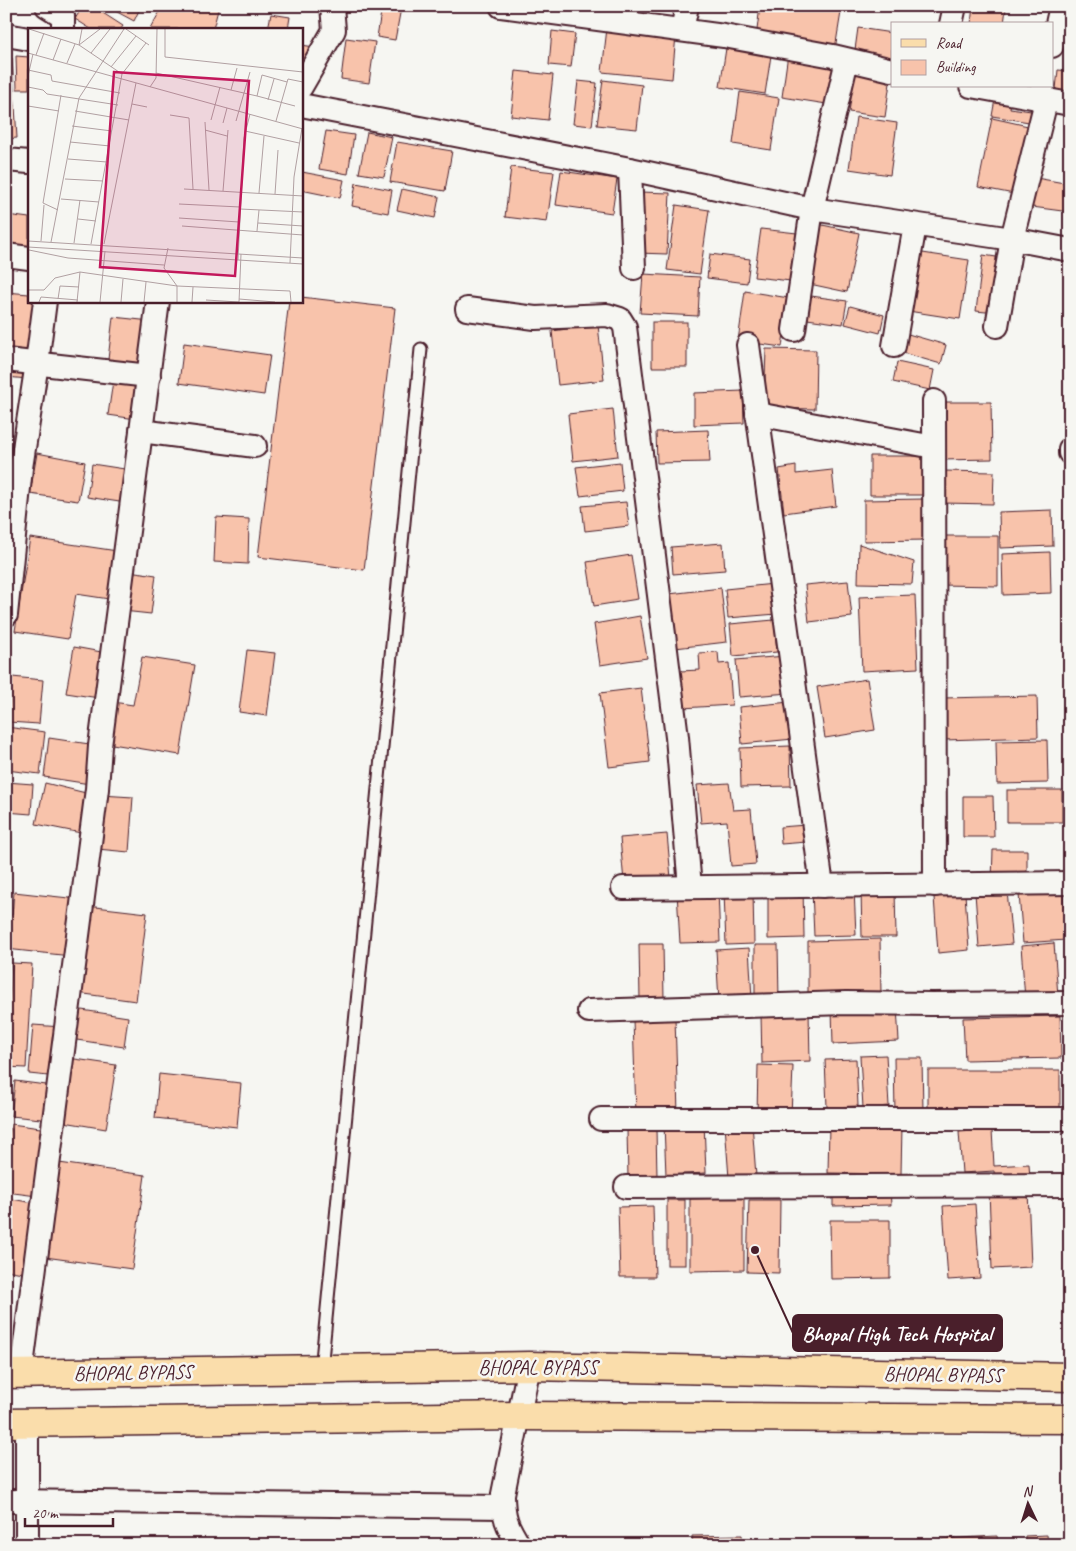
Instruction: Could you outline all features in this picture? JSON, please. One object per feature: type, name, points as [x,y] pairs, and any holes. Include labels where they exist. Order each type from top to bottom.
[{"type":"main road","name":"BHOPAL BYPASS","points":[[14,1374],[529,1366],[1070,1377]]},
{"type":"main road","points":[[17,1423],[519,1416],[1070,1419]]},
{"type":"street","points":[[302,85],[334,30],[332,6]]},
{"type":"street","points":[[501,6],[733,38],[891,70]]},
{"type":"street","points":[[682,30],[687,6]]},
{"type":"street","points":[[951,22],[955,6]]},
{"type":"street","points":[[1054,37],[1061,6]]},
{"type":"street","points":[[6,34],[28,39]]},
{"type":"street","points":[[794,330],[812,209],[847,60]]},
{"type":"street","points":[[995,88],[1042,92],[1070,104]]},
{"type":"street","points":[[997,326],[1012,239],[1044,108],[1042,92]]},
{"type":"street","points":[[302,105],[630,170],[812,209],[1012,239],[1070,250]]},
{"type":"street","points":[[6,160],[28,162]]},
{"type":"street","points":[[630,170],[634,268]]},
{"type":"street","points":[[894,346],[915,225]]},
{"type":"street","points":[[6,255],[28,258]]},
{"type":"street","points":[[7,601],[14,468],[37,363],[45,302]]},
{"type":"street","points":[[14,1374],[158,302]]},
{"type":"street","points":[[467,309],[535,318],[607,315],[620,319],[625,328],[677,737],[690,887]]},
{"type":"street","points":[[748,345],[822,886]]},
{"type":"street","points":[[6,360],[148,376]]},
{"type":"street","points":[[934,401],[935,885]]},
{"type":"street","points":[[757,414],[934,447]]},
{"type":"street","points":[[141,431],[255,446]]},
{"type":"street","points":[[1070,449],[1070,454]]},
{"type":"street","points":[[623,888],[1070,883]]},
{"type":"street","points":[[589,1011],[846,1003],[1070,1003]]},
{"type":"street","points":[[601,1119],[1070,1120]]},
{"type":"street","points":[[626,1187],[1070,1185]]},
{"type":"street","points":[[519,1545],[507,1526],[503,1507],[503,1494],[529,1366]]},
{"type":"street","points":[[17,1423],[16,1501],[27,1545]]},
{"type":"street","points":[[16,1501],[503,1507]]},
{"type":"lane","points":[[321,1370],[421,350]]},
{"type":"building","points":[[83,6],[92,6],[123,26],[122,28],[89,28],[75,19]]},
{"type":"building","points":[[106,6],[141,6],[134,21]]},
{"type":"building","points":[[163,6],[219,6],[213,28],[151,28]]},
{"type":"building","points":[[303,6],[323,6],[322,11],[302,9]]},
{"type":"building","points":[[382,6],[401,8],[395,40],[377,37]]},
{"type":"building","points":[[760,6],[842,6],[835,49],[756,38]]},
{"type":"building","points":[[973,6],[1006,8],[1004,22],[971,22]]},
{"type":"building","points":[[1066,6],[1070,6],[1070,44],[1065,44]]},
{"type":"building","points":[[271,14],[290,17],[288,28],[268,28]]},
{"type":"building","points":[[607,28],[676,35],[672,79],[602,72]]},
{"type":"building","points":[[858,28],[891,33],[891,62],[854,57]]},
{"type":"building","points":[[552,31],[575,34],[571,67],[549,65]]},
{"type":"building","points":[[346,38],[375,42],[369,83],[341,79]]},
{"type":"building","points":[[727,42],[772,49],[765,94],[720,87]]},
{"type":"building","points":[[302,45],[315,47],[312,65],[302,64]]},
{"type":"building","points":[[788,54],[839,62],[833,105],[782,97]]},
{"type":"building","points":[[16,56],[28,57],[28,89],[17,89]]},
{"type":"building","points":[[6,58],[12,58],[17,138],[6,139]]},
{"type":"building","points":[[1058,70],[1070,71],[1070,99],[1055,98]]},
{"type":"building","points":[[516,71],[553,75],[548,120],[511,116]]},
{"type":"building","points":[[855,71],[891,76],[885,117],[849,112]]},
{"type":"building","points":[[603,80],[642,85],[637,129],[597,125]]},
{"type":"building","points":[[578,81],[597,83],[592,126],[573,124]]},
{"type":"building","points":[[740,92],[779,98],[771,150],[733,144]]},
{"type":"building","points":[[996,94],[1012,97],[1010,108],[1031,111],[1029,122],[992,116]]},
{"type":"building","points":[[856,117],[897,123],[890,175],[849,169]]},
{"type":"building","points":[[992,118],[1028,126],[1014,194],[978,187]]},
{"type":"building","points":[[326,131],[354,135],[348,174],[319,169]]},
{"type":"building","points":[[367,132],[392,137],[384,177],[359,173]]},
{"type":"building","points":[[397,142],[452,151],[445,191],[390,182]]},
{"type":"building","points":[[511,167],[554,172],[547,222],[505,217]]},
{"type":"building","points":[[561,171],[617,179],[612,213],[556,205]]},
{"type":"building","points":[[302,172],[344,180],[340,198],[302,190]]},
{"type":"building","points":[[1036,178],[1070,184],[1070,212],[1032,207]]},
{"type":"building","points":[[356,183],[392,190],[388,213],[352,206]]},
{"type":"building","points":[[402,189],[439,197],[435,218],[397,210]]},
{"type":"building","points":[[640,192],[670,193],[667,254],[637,253]]},
{"type":"building","points":[[676,205],[709,210],[700,274],[667,270]]},
{"type":"building","points":[[7,215],[28,218],[28,252],[6,250]]},
{"type":"building","points":[[818,224],[859,233],[847,292],[805,283]]},
{"type":"building","points":[[761,229],[797,233],[791,281],[754,277]]},
{"type":"building","points":[[916,252],[969,260],[960,319],[908,311]]},
{"type":"building","points":[[710,254],[750,259],[747,283],[707,278]]},
{"type":"building","points":[[983,255],[1003,258],[996,313],[976,311]]},
{"type":"building","points":[[643,274],[700,277],[698,316],[640,313]]},
{"type":"building","points":[[745,291],[789,298],[782,347],[738,341]]},
{"type":"building","points":[[6,292],[28,294],[28,302],[39,302],[34,351],[6,348]]},
{"type":"building","points":[[804,295],[847,301],[843,324],[800,318]]},
{"type":"building","points":[[302,297],[395,308],[364,570],[258,557],[289,302],[302,302]]},
{"type":"building","points":[[850,306],[884,315],[880,333],[845,324]]},
{"type":"building","points":[[113,317],[151,321],[146,372],[107,368]]},
{"type":"building","points":[[652,322],[687,322],[687,367],[652,367]]},
{"type":"building","points":[[598,325],[604,380],[558,385],[552,331]]},
{"type":"building","points":[[901,332],[946,345],[941,364],[896,351]]},
{"type":"building","points":[[184,343],[270,355],[264,395],[179,383]]},
{"type":"building","points":[[766,349],[816,350],[815,409],[764,408]]},
{"type":"building","points":[[897,362],[934,370],[930,390],[893,382]]},
{"type":"building","points":[[6,365],[29,367],[28,379],[6,377]]},
{"type":"building","points":[[114,374],[142,378],[136,419],[108,415]]},
{"type":"building","points":[[743,391],[744,423],[694,425],[694,393]]},
{"type":"building","points":[[940,402],[991,402],[992,459],[941,460]]},
{"type":"building","points":[[613,409],[618,456],[573,461],[568,414]]},
{"type":"building","points":[[708,430],[710,462],[657,463],[656,432]]},
{"type":"building","points":[[37,453],[85,462],[78,501],[30,494]]},
{"type":"building","points":[[870,456],[926,456],[927,495],[870,495]]},
{"type":"building","points":[[620,462],[623,491],[580,496],[576,467]]},
{"type":"building","points":[[92,464],[131,470],[126,503],[87,497]]},
{"type":"building","points":[[796,466],[796,474],[832,470],[836,506],[784,513],[779,469]]},
{"type":"building","points":[[943,471],[994,472],[993,504],[942,503]]},
{"type":"building","points":[[925,499],[926,540],[864,541],[864,500]]},
{"type":"building","points":[[626,502],[629,526],[585,531],[582,506]]},
{"type":"building","points":[[1052,510],[1053,546],[1000,548],[999,512]]},
{"type":"building","points":[[216,517],[249,519],[248,564],[214,562]]},
{"type":"building","points":[[940,536],[998,536],[998,586],[940,585]]},
{"type":"building","points":[[30,538],[124,552],[116,600],[76,594],[68,639],[15,631]]},
{"type":"building","points":[[723,543],[725,570],[673,574],[671,547]]},
{"type":"building","points":[[859,544],[914,562],[912,584],[858,583]]},
{"type":"building","points":[[1050,552],[1051,593],[1003,595],[1002,554]]},
{"type":"building","points":[[631,555],[638,599],[594,606],[587,562]]},
{"type":"building","points":[[129,571],[156,575],[151,614],[123,611]]},
{"type":"building","points":[[848,581],[852,617],[809,622],[805,585]]},
{"type":"building","points":[[774,584],[777,614],[728,618],[725,589]]},
{"type":"building","points":[[721,588],[727,642],[675,648],[669,594]]},
{"type":"building","points":[[915,595],[918,668],[862,671],[859,597]]},
{"type":"building","points":[[640,616],[647,658],[600,665],[594,624]]},
{"type":"building","points":[[774,620],[777,652],[733,656],[730,624]]},
{"type":"building","points":[[74,647],[107,653],[99,698],[66,693]]},
{"type":"building","points":[[247,650],[275,653],[267,716],[239,712]]},
{"type":"building","points":[[718,652],[719,664],[729,663],[732,705],[682,708],[680,671],[700,670],[699,653]]},
{"type":"building","points":[[786,656],[789,693],[739,697],[736,660]]},
{"type":"building","points":[[142,657],[195,665],[180,755],[106,743],[113,702],[133,705]]},
{"type":"building","points":[[12,677],[43,680],[39,724],[8,722]]},
{"type":"building","points":[[867,679],[875,730],[825,738],[817,687]]},
{"type":"building","points":[[641,688],[650,762],[609,767],[600,693]]},
{"type":"building","points":[[1037,696],[1038,737],[944,740],[943,698]]},
{"type":"building","points":[[790,702],[793,739],[742,744],[739,707]]},
{"type":"building","points":[[6,727],[45,732],[40,774],[6,770]]},
{"type":"building","points":[[49,738],[96,745],[90,784],[44,777]]},
{"type":"building","points":[[1047,740],[1048,783],[997,784],[996,741]]},
{"type":"building","points":[[790,746],[791,786],[741,787],[740,748]]},
{"type":"building","points":[[6,782],[33,784],[31,814],[6,812]]},
{"type":"building","points":[[45,783],[90,794],[81,833],[36,824]]},
{"type":"building","points":[[729,783],[733,810],[751,809],[756,864],[731,866],[727,821],[701,823],[697,785]]},
{"type":"building","points":[[1007,790],[1062,790],[1062,822],[1007,822]]},
{"type":"building","points":[[101,795],[133,797],[129,852],[97,849]]},
{"type":"building","points":[[963,796],[993,796],[994,837],[963,837]]},
{"type":"building","points":[[806,825],[807,842],[781,844],[780,827]]},
{"type":"building","points":[[667,834],[671,878],[624,882],[620,838]]},
{"type":"building","points":[[993,850],[1027,850],[1027,881],[992,881]]},
{"type":"building","points":[[803,887],[804,938],[768,939],[768,888]]},
{"type":"building","points":[[854,889],[856,935],[814,936],[812,890]]},
{"type":"building","points":[[895,889],[896,937],[862,937],[861,890]]},
{"type":"building","points":[[718,890],[720,942],[680,943],[677,892]]},
{"type":"building","points":[[1063,890],[1066,940],[1023,943],[1019,894]]},
{"type":"building","points":[[753,891],[754,944],[726,945],[724,892]]},
{"type":"building","points":[[1007,891],[1012,944],[979,947],[975,893]]},
{"type":"building","points":[[14,892],[78,899],[71,956],[6,949],[6,915],[12,915]]},
{"type":"building","points":[[965,894],[969,950],[938,953],[934,897]]},
{"type":"building","points":[[87,906],[147,913],[136,1001],[77,993]]},
{"type":"building","points":[[880,939],[881,994],[808,996],[808,941]]},
{"type":"building","points":[[1054,943],[1058,996],[1025,999],[1021,946]]},
{"type":"building","points":[[639,944],[663,944],[664,1000],[640,1000]]},
{"type":"building","points":[[755,945],[778,945],[779,1000],[755,1001]]},
{"type":"building","points":[[749,948],[752,999],[719,1001],[716,950]]},
{"type":"building","points":[[6,953],[11,953],[7,1007],[6,1007]]},
{"type":"building","points":[[12,963],[32,964],[26,1068],[6,1067]]},
{"type":"building","points":[[897,1007],[899,1041],[833,1044],[832,1009]]},
{"type":"building","points":[[75,1009],[128,1017],[124,1047],[70,1039]]},
{"type":"building","points":[[809,1012],[810,1061],[762,1063],[761,1014]]},
{"type":"building","points":[[1060,1016],[1061,1058],[965,1060],[963,1018]]},
{"type":"building","points":[[675,1018],[678,1113],[636,1115],[633,1019]]},
{"type":"building","points":[[33,1025],[62,1027],[58,1077],[29,1074]]},
{"type":"building","points":[[886,1055],[889,1106],[863,1108],[860,1056]]},
{"type":"building","points":[[68,1058],[116,1065],[106,1129],[58,1121]]},
{"type":"building","points":[[894,1058],[922,1058],[923,1112],[895,1113]]},
{"type":"building","points":[[856,1059],[858,1106],[827,1107],[825,1060]]},
{"type":"building","points":[[758,1065],[793,1066],[791,1116],[757,1116]]},
{"type":"building","points":[[928,1070],[1060,1070],[1060,1113],[928,1114]]},
{"type":"building","points":[[159,1074],[241,1083],[237,1127],[155,1118]]},
{"type":"building","points":[[15,1081],[54,1086],[51,1120],[11,1116]]},
{"type":"building","points":[[704,1122],[706,1173],[666,1175],[664,1124]]},
{"type":"building","points":[[752,1123],[756,1176],[729,1178],[725,1125]]},
{"type":"building","points":[[11,1124],[48,1129],[37,1196],[6,1192],[6,1156]]},
{"type":"building","points":[[829,1125],[902,1126],[901,1174],[828,1173]]},
{"type":"building","points":[[627,1129],[656,1129],[657,1177],[628,1178]]},
{"type":"building","points":[[992,1130],[994,1166],[1029,1164],[1030,1179],[995,1182],[994,1171],[962,1173],[959,1132]]},
{"type":"building","points":[[59,1163],[145,1175],[132,1269],[45,1257]]},
{"type":"building","points":[[833,1189],[890,1189],[891,1205],[833,1206]]},
{"type":"building","points":[[1028,1190],[1031,1267],[992,1269],[989,1191]]},
{"type":"building","points":[[6,1198],[39,1204],[28,1274],[6,1270]]},
{"type":"building","points":[[744,1198],[744,1270],[690,1271],[690,1199]]},
{"type":"building","points":[[667,1200],[685,1200],[685,1265],[667,1265]]},
{"type":"building","points":[[749,1200],[780,1200],[779,1273],[747,1272]]},
{"type":"building","points":[[975,1204],[980,1278],[948,1280],[943,1206]]},
{"type":"building","points":[[653,1206],[655,1277],[620,1277],[618,1207]]},
{"type":"building","points":[[830,1220],[890,1220],[890,1278],[831,1279]]},
{"type":"building","points":[[742,1535],[743,1545],[693,1545],[692,1536]]},
{"type":"building","points":[[1047,1535],[1048,1545],[1025,1545],[1025,1536]]},
{"type":"building","points":[[997,1536],[998,1545],[942,1545],[942,1539]]},
{"type":"building","points":[[929,1541],[929,1545],[911,1545],[910,1542]]},
{"type":"place","name":"Bhopal High Tech Hospital","points":[[755,1250]]}]
